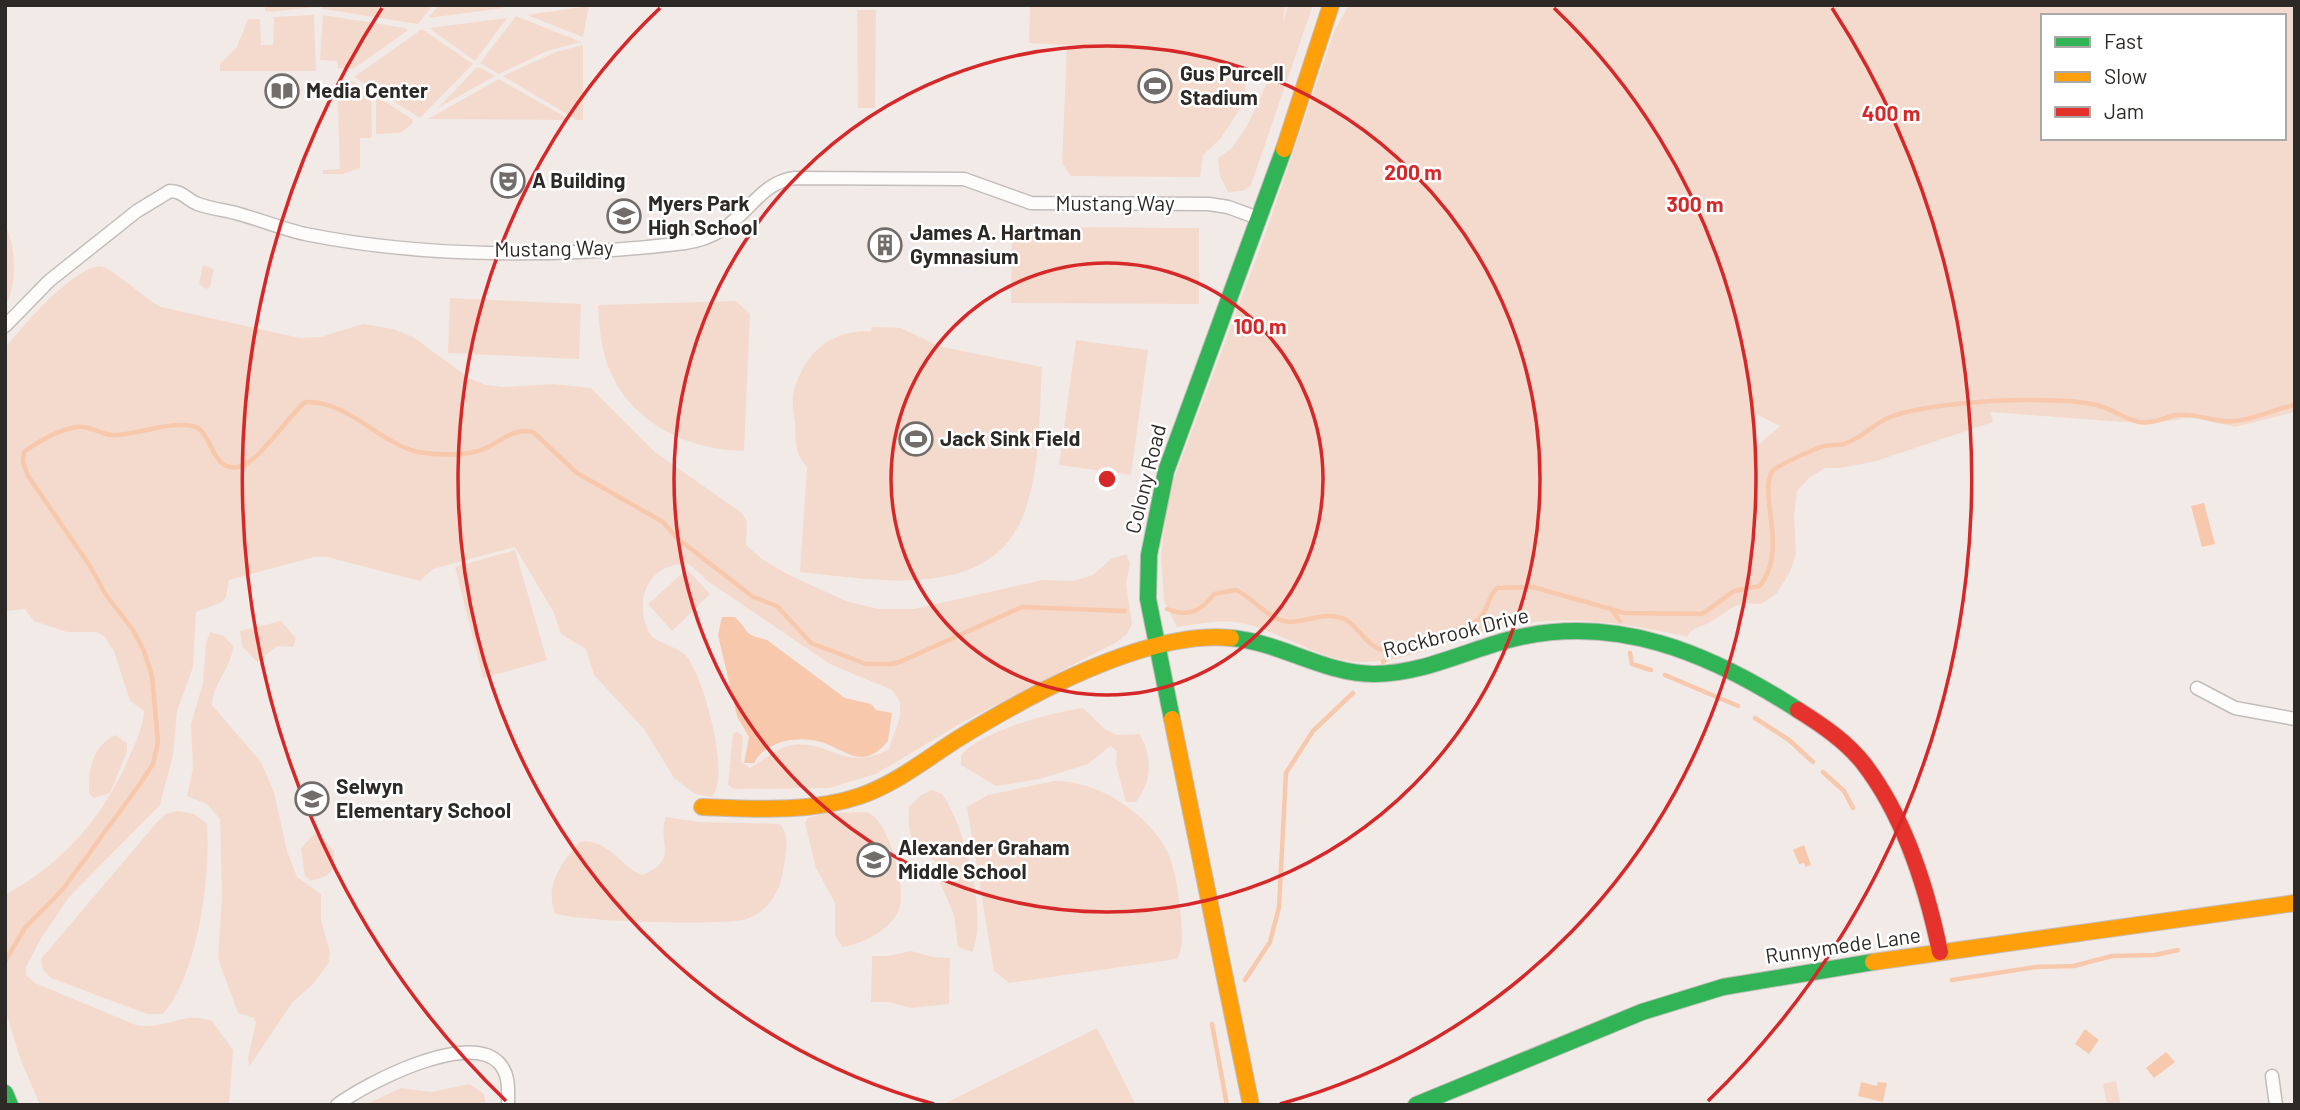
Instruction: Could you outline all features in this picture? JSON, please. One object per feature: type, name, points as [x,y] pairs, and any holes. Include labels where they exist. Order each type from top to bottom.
[{"type":"street","name":"Colony Road","points":[[1251,1105],[1148,599],[1149,555],[1157,505],[1182,422],[1315,61],[1331,5]]},
{"type":"street","name":"Mustang Way","points":[[5,326],[49,281],[137,211],[170,191],[183,193],[199,204],[303,233],[394,246],[460,250],[611,249],[704,240],[736,222],[772,186],[795,178],[964,179],[1031,203],[1209,204],[1228,207],[1258,218]]},
{"type":"street","name":"Rockbrook Drive","points":[[702,807],[811,805],[866,794],[1060,681],[1158,646],[1200,638],[1241,638],[1340,671],[1378,674],[1417,668],[1497,641],[1550,632],[1618,632],[1698,652],[1748,678],[1816,721],[1865,766],[1888,807],[1926,897],[1935,923],[1940,952]]},
{"type":"street","points":[[2197,688],[2235,709],[2295,719]]},
{"type":"street","name":"Runnymede Lane","points":[[1416,1105],[1635,1015],[1698,994],[1781,975],[2295,903]]},
{"type":"street","points":[[337,1105],[372,1082],[398,1070],[441,1058],[475,1054],[489,1056],[501,1066],[508,1083],[508,1105]]},
{"type":"street","points":[[2272,1076],[2276,1105]]},
{"type":"street","points":[[5,1093],[10,1105]]},
{"type":"shaded area","points":[[265,5],[316,7],[269,12],[265,11]]},
{"type":"shaded area","points":[[320,5],[433,5],[418,24],[323,9]]},
{"type":"shaded area","points":[[439,5],[498,5],[504,8],[428,18]]},
{"type":"shaded area","name":"Gus Purcell Stadium","points":[[1030,5],[1285,5],[1283,24],[1288,5],[1313,5],[1251,185],[1243,191],[1228,192],[1220,176],[1218,158],[1232,148],[1248,124],[1274,68],[1247,68],[1244,103],[1221,138],[1203,155],[1200,177],[1071,176],[1062,163],[1067,45],[1029,43]]},
{"type":"shaded area","points":[[1349,5],[2295,5],[2295,412],[2235,427],[2192,417],[2150,424],[1990,412],[1993,422],[1876,461],[1841,468],[1825,468],[1809,478],[1797,491],[1794,516],[1796,554],[1790,572],[1777,593],[1761,604],[1733,607],[1694,629],[1687,637],[1590,621],[1542,621],[1492,629],[1397,658],[1363,662],[1332,657],[1241,623],[1217,622],[1177,627],[1164,601],[1161,556],[1168,495],[1265,235],[1335,29]],"holes":[[[1756,414],[1780,426],[1758,445]]]},
{"type":"shaded area","points":[[589,6],[583,37],[527,15]]},
{"type":"shaded area","points":[[857,10],[876,10],[875,108],[858,108]]},
{"type":"shaded area","points":[[314,15],[316,71],[220,71],[220,64],[237,47],[248,19],[260,19],[261,45],[273,45],[274,17]]},
{"type":"shaded area","points":[[323,15],[405,28],[407,31],[353,69],[338,68],[337,61],[320,60]]},
{"type":"shaded area","points":[[516,16],[581,42],[547,51],[499,74],[480,63]]},
{"type":"shaded area","points":[[507,18],[475,61],[429,28]]},
{"type":"shaded area","points":[[422,29],[473,64],[420,118],[354,77]]},
{"type":"shaded area","points":[[583,45],[583,120],[577,120],[503,76],[556,52]]},
{"type":"shaded area","points":[[476,68],[495,76],[438,108]]},
{"type":"shaded area","points":[[499,79],[570,120],[428,119]]},
{"type":"shaded area","points":[[337,81],[352,81],[371,93],[372,134],[371,138],[360,138],[360,168],[343,174],[323,174],[323,170],[340,169]]},
{"type":"shaded area","points":[[376,96],[412,119],[413,123],[400,133],[376,134]]},
{"type":"shaded area","points":[[5,226],[12,244],[14,266],[12,288],[5,306]]},
{"type":"shaded area","points":[[1012,227],[1199,228],[1199,304],[1011,303]]},
{"type":"shaded area","points":[[203,265],[214,269],[210,287],[206,289],[199,284]]},
{"type":"shaded area","points":[[100,266],[161,307],[300,338],[321,337],[363,324],[393,329],[413,337],[469,378],[486,385],[504,387],[553,384],[591,388],[656,453],[742,513],[747,522],[746,545],[762,559],[787,574],[846,601],[878,609],[914,609],[1043,580],[1073,581],[1093,575],[1111,559],[1126,554],[1130,563],[1126,584],[1132,624],[1127,634],[1117,642],[963,722],[876,774],[829,788],[734,789],[728,785],[733,733],[738,732],[743,737],[741,762],[750,768],[788,746],[815,746],[848,757],[873,756],[889,749],[900,717],[900,702],[892,690],[830,664],[709,582],[690,565],[665,568],[649,583],[644,594],[644,618],[651,635],[687,657],[701,685],[717,749],[717,786],[712,797],[695,794],[674,778],[644,729],[594,675],[586,649],[561,634],[554,613],[515,547],[433,569],[420,581],[327,557],[314,557],[229,580],[226,597],[222,602],[196,612],[193,667],[177,711],[173,755],[160,805],[70,896],[40,940],[26,967],[26,975],[35,983],[136,1025],[156,1025],[192,1018],[212,1021],[233,1050],[229,1105],[40,1105],[20,1058],[5,1009],[5,895],[26,883],[62,855],[92,822],[127,762],[140,731],[144,711],[130,701],[114,651],[105,637],[97,632],[67,632],[34,621],[25,609],[5,611],[5,348],[62,287],[88,269]]},
{"type":"shaded area","points":[[450,298],[581,304],[579,359],[448,353]]},
{"type":"shaded area","points":[[736,301],[750,314],[744,451],[698,444],[657,426],[639,412],[612,376],[603,347],[598,305]]},
{"type":"shaded area","name":"Jack Sink Field","points":[[872,327],[901,328],[938,346],[1042,367],[1037,454],[1027,505],[1012,537],[990,558],[963,572],[932,579],[899,580],[800,572],[807,467],[796,446],[794,390],[805,364],[822,346],[844,334],[871,331]]},
{"type":"shaded area","points":[[1076,340],[1148,350],[1131,475],[1059,465]]},
{"type":"shaded area","points":[[2204,503],[2215,544],[2202,547],[2191,506]]},
{"type":"shaded area","points":[[515,550],[547,660],[483,678],[455,567]]},
{"type":"shaded area","points":[[687,569],[710,594],[672,631],[648,604]]},
{"type":"shaded area","points":[[722,617],[735,617],[750,634],[767,640],[845,698],[871,704],[876,710],[892,713],[888,741],[879,750],[862,757],[821,742],[793,740],[766,749],[754,763],[744,763],[749,737],[737,716],[718,635]]},
{"type":"shaded area","points":[[281,621],[296,638],[293,647],[277,646],[257,662],[242,646],[240,631]]},
{"type":"shaded area","points":[[210,632],[224,636],[233,646],[212,705],[261,762],[274,792],[287,851],[297,877],[321,894],[321,920],[330,952],[329,962],[314,983],[292,1003],[249,1067],[248,1058],[256,1023],[254,1018],[238,1013],[218,959],[222,895],[220,819],[207,804],[187,796],[193,768],[191,724],[203,683],[206,643]]},
{"type":"shaded area","points":[[1083,708],[1106,730],[1117,735],[1139,734],[1144,742],[1148,777],[1136,802],[1126,802],[1116,764],[1117,751],[1110,746],[1088,764],[1040,779],[996,786],[961,765],[961,755],[985,738],[1036,718]]},
{"type":"shaded area","points":[[115,735],[127,743],[127,752],[110,793],[94,798],[89,793],[93,760],[101,746]]},
{"type":"shaded area","points":[[1054,781],[1087,786],[1104,793],[1135,812],[1159,838],[1171,860],[1178,893],[1182,939],[1177,959],[1009,983],[994,971],[967,807],[988,795]]},
{"type":"shaded area","points":[[932,790],[942,794],[950,808],[972,871],[978,917],[972,952],[958,947],[954,915],[940,882],[937,862],[917,847],[910,834],[909,807],[921,795]]},
{"type":"shaded area","points":[[177,811],[194,814],[207,824],[207,870],[200,924],[193,950],[185,975],[163,1014],[147,1014],[51,978],[43,970],[41,959],[158,821],[166,814]]},
{"type":"shaded area","points":[[867,812],[875,818],[889,841],[898,871],[901,900],[895,917],[883,930],[858,943],[842,947],[835,935],[835,903],[816,868],[805,823],[808,818],[827,813]]},
{"type":"shaded area","points":[[666,817],[699,822],[780,824],[786,838],[786,855],[781,882],[773,898],[755,915],[734,921],[618,921],[555,913],[552,903],[553,884],[561,866],[580,842],[590,842],[608,849],[630,868],[643,875],[661,862],[664,856]]},
{"type":"shaded area","points":[[316,832],[334,851],[334,869],[326,876],[311,881],[305,876],[301,848]]},
{"type":"shaded area","points":[[1804,845],[1811,865],[1806,867],[1804,863],[1799,864],[1793,850]]},
{"type":"shaded area","points":[[911,951],[950,958],[949,1004],[911,1008],[889,1002],[871,1002],[872,956],[889,956]]},
{"type":"shaded area","points":[[1097,1028],[1136,1105],[942,1105]]},
{"type":"shaded area","points":[[2085,1029],[2099,1040],[2089,1054],[2075,1044]]},
{"type":"shaded area","points":[[2166,1052],[2175,1062],[2154,1078],[2146,1068]]},
{"type":"shaded area","points":[[2116,1081],[2121,1105],[2107,1105],[2103,1084]]},
{"type":"shaded area","points":[[1861,1082],[1877,1086],[1878,1082],[1887,1083],[1883,1102],[1858,1096]]},
{"type":"shaded area","points":[[470,1084],[484,1094],[486,1105],[365,1105],[401,1088],[431,1092]]},
{"type":"waterway","points":[[1167,609],[1188,613],[1199,609],[1214,594],[1236,590],[1282,621],[1296,622],[1326,616],[1344,619],[1379,649],[1430,639],[1472,623],[1482,616],[1497,588],[1533,587],[1625,613],[1702,614],[1734,591],[1760,586],[1768,571],[1773,540],[1768,495],[1772,472],[1786,462],[1821,447],[1850,442],[1890,417],[1920,409],[1957,404],[2044,400],[2092,404],[2139,422],[2175,415],[2231,421],[2295,405]]},
{"type":"waterway","points":[[5,961],[25,928],[63,889],[140,784],[153,764],[158,742],[152,676],[144,651],[133,630],[106,595],[90,566],[28,476],[23,462],[24,452],[63,431],[82,427],[113,435],[173,425],[193,426],[205,436],[218,459],[224,465],[232,467],[242,466],[256,456],[305,402],[321,403],[335,408],[390,440],[425,453],[472,453],[511,434],[533,432],[577,473],[663,522],[677,538],[753,597],[777,606],[811,643],[866,664],[892,664],[902,661],[1022,607],[1125,611]]},
{"type":"waterway","points":[[1610,608],[1620,621]]},
{"type":"waterway","points":[[1383,662],[1400,646]]},
{"type":"waterway","points":[[1630,653],[1632,664],[1651,670]]},
{"type":"waterway","points":[[1665,675],[1738,706]]},
{"type":"waterway","points":[[1245,980],[1270,942],[1279,907],[1286,773],[1313,731],[1353,693]]},
{"type":"waterway","points":[[1755,718],[1789,740],[1813,762]]},
{"type":"waterway","points":[[1823,772],[1844,791],[1853,808]]},
{"type":"waterway","points":[[1952,980],[2035,967],[2074,966],[2112,956],[2155,955],[2178,950]]},
{"type":"waterway","points":[[1212,1024],[1227,1105]]},
{"type":"traffic: fast","points":[[1172,719],[1148,599],[1149,555],[1166,471],[1284,149]]},
{"type":"traffic: fast","points":[[1231,638],[1267,645],[1337,669],[1374,674],[1425,666],[1508,640],[1547,633],[1586,631],[1623,635],[1696,655],[1765,689],[1798,710]]},
{"type":"traffic: fast","points":[[1416,1105],[1642,1012],[1723,987],[1873,962]]},
{"type":"traffic: fast","points":[[5,1093],[10,1105]]},
{"type":"traffic: slow","points":[[1284,149],[1331,5]]},
{"type":"traffic: slow","points":[[702,807],[802,807],[860,796],[898,778],[1017,704],[1088,670],[1162,644],[1197,638],[1231,638]]},
{"type":"traffic: slow","points":[[1172,719],[1251,1105]]},
{"type":"traffic: slow","points":[[1873,962],[2295,903]]},
{"type":"traffic: jam","points":[[1798,710],[1850,748],[1864,764],[1891,806],[1921,879],[1940,952]]},
{"type":"place","name":"Gus Purcell Stadium","points":[[1155,86]]},
{"type":"place","name":"Media Center","points":[[282,91]]},
{"type":"place","name":"A Building","points":[[508,181]]},
{"type":"place","name":"Myers Park High School","points":[[624,216]]},
{"type":"place","name":"James A. Hartman Gymnasium","points":[[885,245]]},
{"type":"place","name":"Jack Sink Field","points":[[916,439]]},
{"type":"place","name":"Selwyn Elementary School","points":[[312,799]]},
{"type":"place","name":"Alexander Graham Middle School","points":[[874,860]]}]
